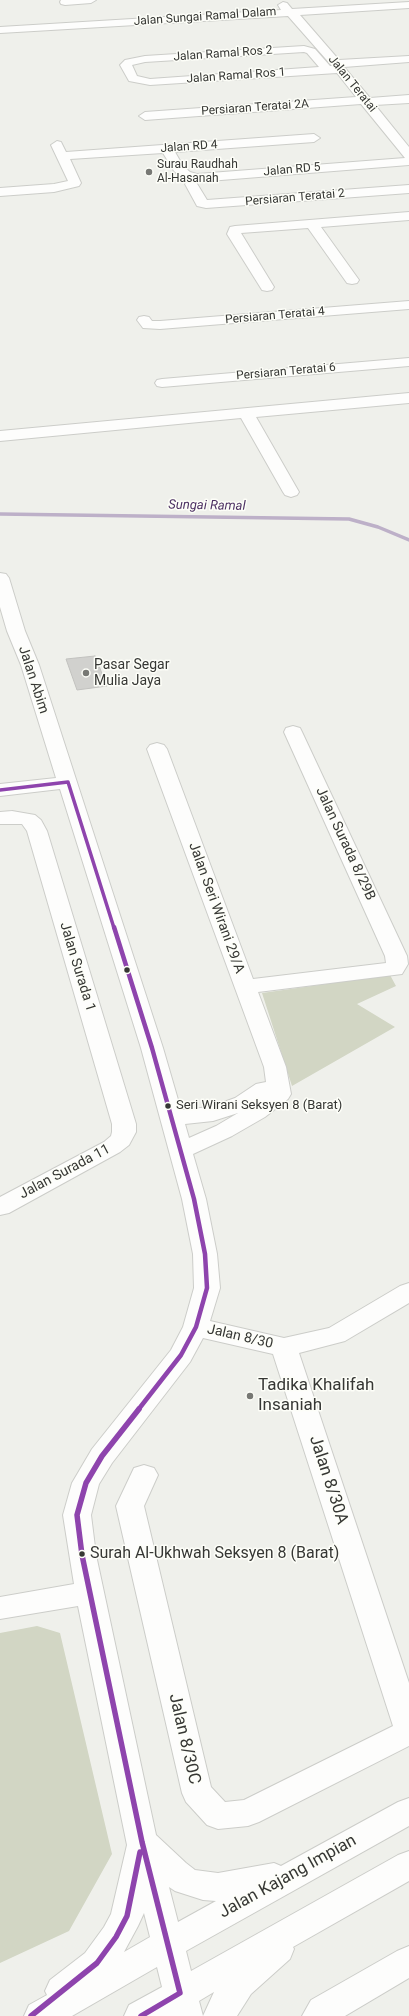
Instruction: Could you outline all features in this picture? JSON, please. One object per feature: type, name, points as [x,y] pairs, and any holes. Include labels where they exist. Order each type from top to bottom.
[{"type":"street","points":[[65,2],[91,0]]},
{"type":"street","name":"Jalan Sungai Ramal Dalam","points":[[0,30],[258,14],[289,7],[330,3],[409,4]]},
{"type":"street","name":"Jalan Teratai","points":[[289,7],[334,67],[404,142],[409,155]]},
{"type":"street","name":"Jalan Ramal Ros 2","points":[[133,79],[126,65],[129,62],[145,59],[308,50],[334,67]]},
{"type":"street","points":[[213,55],[236,88]]},
{"type":"street","name":"Jalan Ramal Ros 1","points":[[133,79],[150,82],[334,67],[409,59]]},
{"type":"street","name":"Persiaran Teratai 2A","points":[[145,116],[409,99]]},
{"type":"street","name":"Jalan RD 4","points":[[63,156],[167,149],[317,142],[336,166]]},
{"type":"street","points":[[0,192],[68,186],[75,183],[75,180],[56,144]]},
{"type":"street","name":"Jalan RD 5","points":[[167,149],[178,168],[186,175],[196,178],[409,161]]},
{"type":"street","name":"Persiaran Teratai 2","points":[[191,184],[202,203],[206,204],[409,188]]},
{"type":"street","points":[[267,287],[234,234],[235,230],[408,218]]},
{"type":"street","points":[[312,224],[352,280]]},
{"type":"street","name":"Persiaran Teratai 4","points":[[144,320],[148,325],[160,325],[409,305]]},
{"type":"street","name":"Persiaran Teratai 6","points":[[162,383],[409,362]]},
{"type":"street","points":[[0,436],[409,398]]},
{"type":"street","points":[[246,413],[291,492]]},
{"type":"street","name":"Jalan Abim","points":[[0,578],[68,782],[172,1118],[181,1150],[205,1254],[207,1288],[196,1327],[181,1355],[102,1456],[86,1483],[77,1514],[82,1555],[142,1842],[183,2005]]},
{"type":"street","name":"Jalan Surada 8/29B","points":[[246,987],[394,969],[397,964],[396,956],[293,732]]},
{"type":"street","name":"Jalan Seri Wirani 29/A","points":[[157,749],[275,1067],[280,1094],[257,1112],[224,1131],[181,1150]]},
{"type":"street","points":[[0,790],[68,782]]},
{"type":"street","name":"Jalan Surada 1","points":[[6,818],[28,820],[34,824],[124,1124],[124,1132]]},
{"type":"street","points":[[172,1118],[213,1114],[244,1103],[265,1089],[275,1067]]},
{"type":"street","name":"Jalan Surada 11","points":[[0,1207],[112,1147],[121,1140],[124,1132]]},
{"type":"street","points":[[284,1347],[336,1335],[409,1292]]},
{"type":"street","name":"Jalan 8/30","points":[[196,1327],[284,1347]]},
{"type":"street","name":"Jalan 8/30A","points":[[284,1347],[409,1728]]},
{"type":"street","name":"Jalan 8/30C","points":[[144,1475],[130,1506],[197,1793],[218,1816],[248,1813],[409,1732]]},
{"type":"street","points":[[0,1608],[90,1593]]},
{"type":"street","name":"Jalan Kajang Impian","points":[[41,2016],[300,1870],[409,1811]]},
{"type":"street","points":[[142,1842],[180,1877],[186,1881],[203,1886],[218,1887],[236,1885],[268,1879],[300,1870]]},
{"type":"street","points":[[31,2016],[97,1963],[116,1937],[127,1916],[142,1842]]},
{"type":"street","points":[[141,2016],[183,2005],[324,1912],[409,1865]]},
{"type":"street","points":[[220,2016],[228,1998],[239,1984],[267,1958],[324,1912]]},
{"type":"street","points":[[319,2016],[323,2011],[409,1961]]},
{"type":"green space","points":[[390,975],[396,986],[357,1004],[395,1027],[292,1086],[262,993]]},
{"type":"green space","points":[[37,1626],[60,1633],[112,1854],[69,1931],[0,1963],[0,1633]]},
{"type":"building","name":"Pasar Segar Mulia Jaya","points":[[95,656],[107,686],[77,690],[66,659]]},
{"type":"waterway","name":"Sungai Ramal","points":[[0,514],[349,519],[378,527],[409,540]]},
{"type":"transit line","points":[[0,790],[68,782],[152,1048],[194,1199],[205,1254],[207,1288],[196,1327],[181,1355],[102,1456],[86,1483],[77,1515],[82,1555],[142,1842],[180,1993],[141,2016]]},
{"type":"transit line","points":[[31,2016],[97,1963],[116,1937],[127,1916],[140,1852]]},
{"type":"place","name":"Surau Raudhah Al-Hasanah","points":[[149,172]]},
{"type":"place","name":"Pasar Segar Mulia Jaya","points":[[86,673]]},
{"type":"place","name":"Seri Wirani Seksyen 8 (Barat)","points":[[168,1106]]},
{"type":"place","name":"Tadika Khalifah Insaniah","points":[[250,1396]]},
{"type":"place","name":"Surah Al-Ukhwah Seksyen 8 (Barat)","points":[[82,1554]]}]
